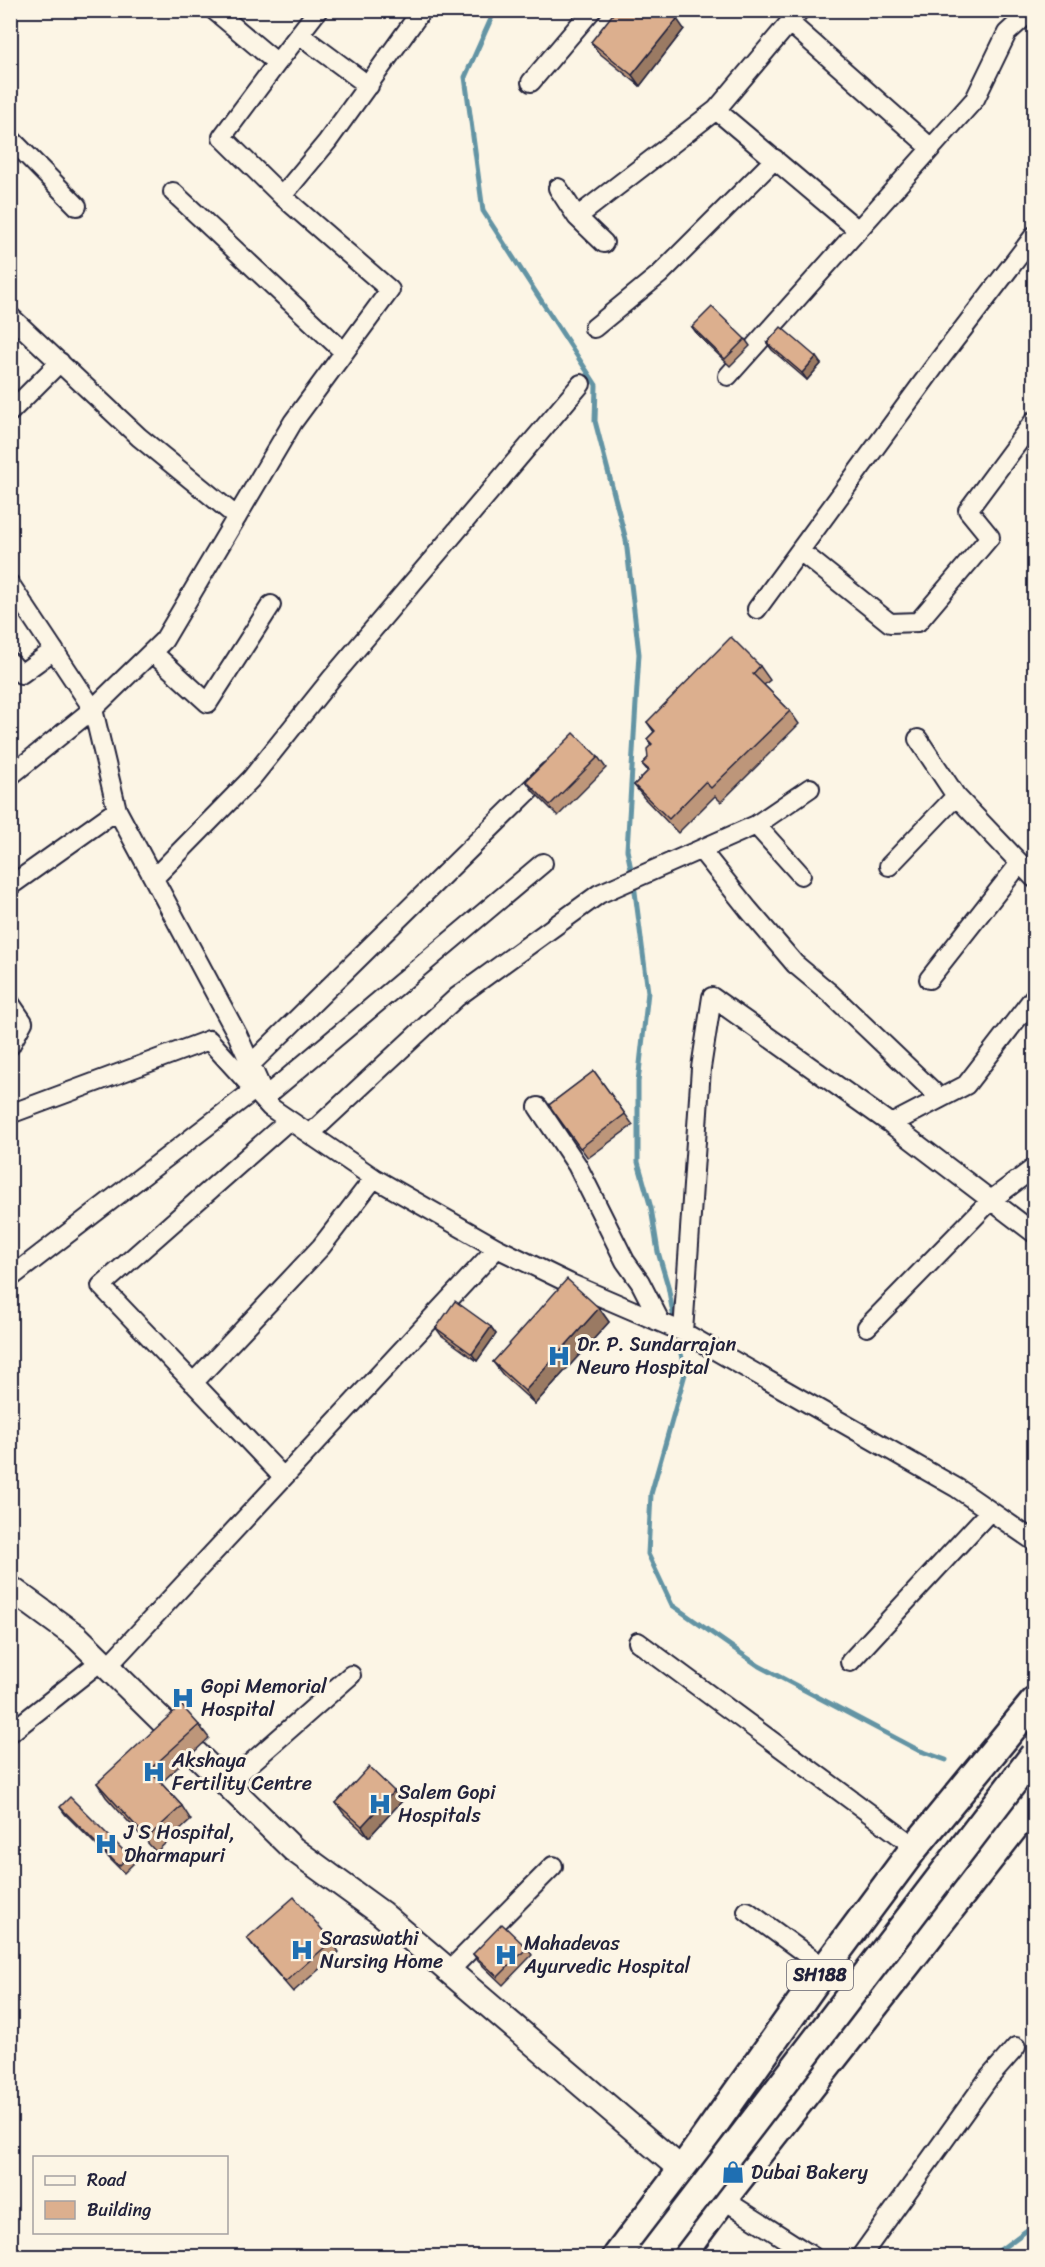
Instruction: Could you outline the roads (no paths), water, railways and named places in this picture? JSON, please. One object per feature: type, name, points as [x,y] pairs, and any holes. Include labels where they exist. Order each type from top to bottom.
[{"type":"main road","name":"SH188","points":[[618,2256],[915,1847],[1035,1702]]},
{"type":"main road","points":[[651,2256],[1035,1755]]},
{"type":"main road","name":"SH188","points":[[668,2256],[802,2081],[955,1872],[1035,1774]]},
{"type":"main road","name":"SH188","points":[[681,2256],[723,2199],[1035,1802]]},
{"type":"street","points":[[214,10],[277,63]]},
{"type":"street","points":[[10,776],[93,709],[165,640],[293,422],[390,290],[282,196],[222,137],[318,10]]},
{"type":"street","points":[[282,196],[327,142],[422,10]]},
{"type":"street","points":[[531,82],[592,10]]},
{"type":"street","points":[[728,376],[975,99],[1007,33],[1032,10]]},
{"type":"street","points":[[577,217],[716,110],[795,17],[932,148]]},
{"type":"street","points":[[300,35],[369,86]]},
{"type":"street","points":[[716,110],[858,230]]},
{"type":"street","points":[[10,138],[77,206]]},
{"type":"street","points":[[594,328],[660,274],[775,159]]},
{"type":"street","points":[[558,188],[577,217],[604,243]]},
{"type":"street","points":[[173,192],[344,352]]},
{"type":"street","points":[[758,609],[940,359],[1035,236]]},
{"type":"street","points":[[10,315],[139,438],[237,517]]},
{"type":"street","points":[[10,411],[60,362]]},
{"type":"street","points":[[154,878],[251,779],[339,670],[581,384]]},
{"type":"street","points":[[800,551],[890,623],[918,621],[990,537],[968,510],[1035,421]]},
{"type":"street","points":[[10,584],[93,709],[117,810],[238,1036],[263,1098]]},
{"type":"street","points":[[152,652],[208,703],[271,606]]},
{"type":"street","points":[[14,673],[54,650]]},
{"type":"street","points":[[918,739],[956,796],[1035,878]]},
{"type":"street","points":[[250,1064],[551,768]]},
{"type":"street","points":[[310,1134],[457,998],[599,894],[756,825],[810,788]]},
{"type":"street","points":[[889,866],[956,796]]},
{"type":"street","points":[[10,886],[117,810]]},
{"type":"street","points":[[756,825],[801,875]]},
{"type":"street","points":[[701,850],[795,964],[831,994],[940,1098]]},
{"type":"street","points":[[10,1278],[263,1098],[543,863]]},
{"type":"street","points":[[929,979],[1020,863]]},
{"type":"street","points":[[674,1328],[701,1068],[712,997],[891,1124],[1035,1233]]},
{"type":"street","points":[[891,1124],[966,1085],[1035,997]]},
{"type":"street","points":[[10,1003],[23,1022],[10,1046]]},
{"type":"street","points":[[10,1114],[209,1040],[263,1098],[289,1120],[374,1178],[497,1248],[569,1284],[674,1328],[957,1488],[1035,1541]]},
{"type":"street","points":[[538,1107],[583,1175],[625,1262],[674,1328]]},
{"type":"street","points":[[283,1477],[101,1286],[289,1120]]},
{"type":"street","points":[[867,1327],[992,1200],[1035,1168]]},
{"type":"street","points":[[193,1383],[321,1247],[374,1178]]},
{"type":"street","points":[[10,1733],[104,1664],[497,1248]]},
{"type":"street","points":[[850,1662],[990,1511]]},
{"type":"street","points":[[10,1588],[77,1637],[293,1849],[381,1913],[682,2170],[812,2256]]},
{"type":"street","points":[[638,1642],[915,1847]]},
{"type":"street","points":[[227,1784],[351,1675]]},
{"type":"street","points":[[449,1971],[553,1866]]},
{"type":"street","points":[[747,1911],[825,1968]]},
{"type":"street","points":[[861,2256],[988,2079],[1016,2047]]},
{"type":"waterway","points":[[495,10],[465,77],[483,211],[596,385],[595,421],[626,540],[639,654],[627,850],[632,874]]},
{"type":"waterway","points":[[634,884],[648,992],[638,1082],[638,1162],[651,1208],[658,1252],[668,1286],[675,1324]]},
{"type":"waterway","points":[[677,1333],[685,1374],[651,1494],[648,1554],[672,1605],[759,1666],[918,1750],[946,1760]]},
{"type":"waterway","points":[[992,2256],[1034,2225]]},
{"type":"place","name":"Dr. P. Sundarrajan Neuro Hospital","points":[[559,1356]]},
{"type":"place","name":"Gopi Memorial Hospital","points":[[183,1698]]},
{"type":"place","name":"Akshaya Fertility Centre","points":[[154,1772]]},
{"type":"place","name":"Salem Gopi Hospitals","points":[[380,1804]]},
{"type":"place","name":"J S Hospital, Dharmapuri","points":[[106,1844]]},
{"type":"place","name":"Saraswathi Nursing Home","points":[[302,1950]]},
{"type":"place","name":"Mahadevas Ayurvedic Hospital","points":[[506,1955]]},
{"type":"place","name":"Dubai Bakery","points":[[733,2172]]}]
